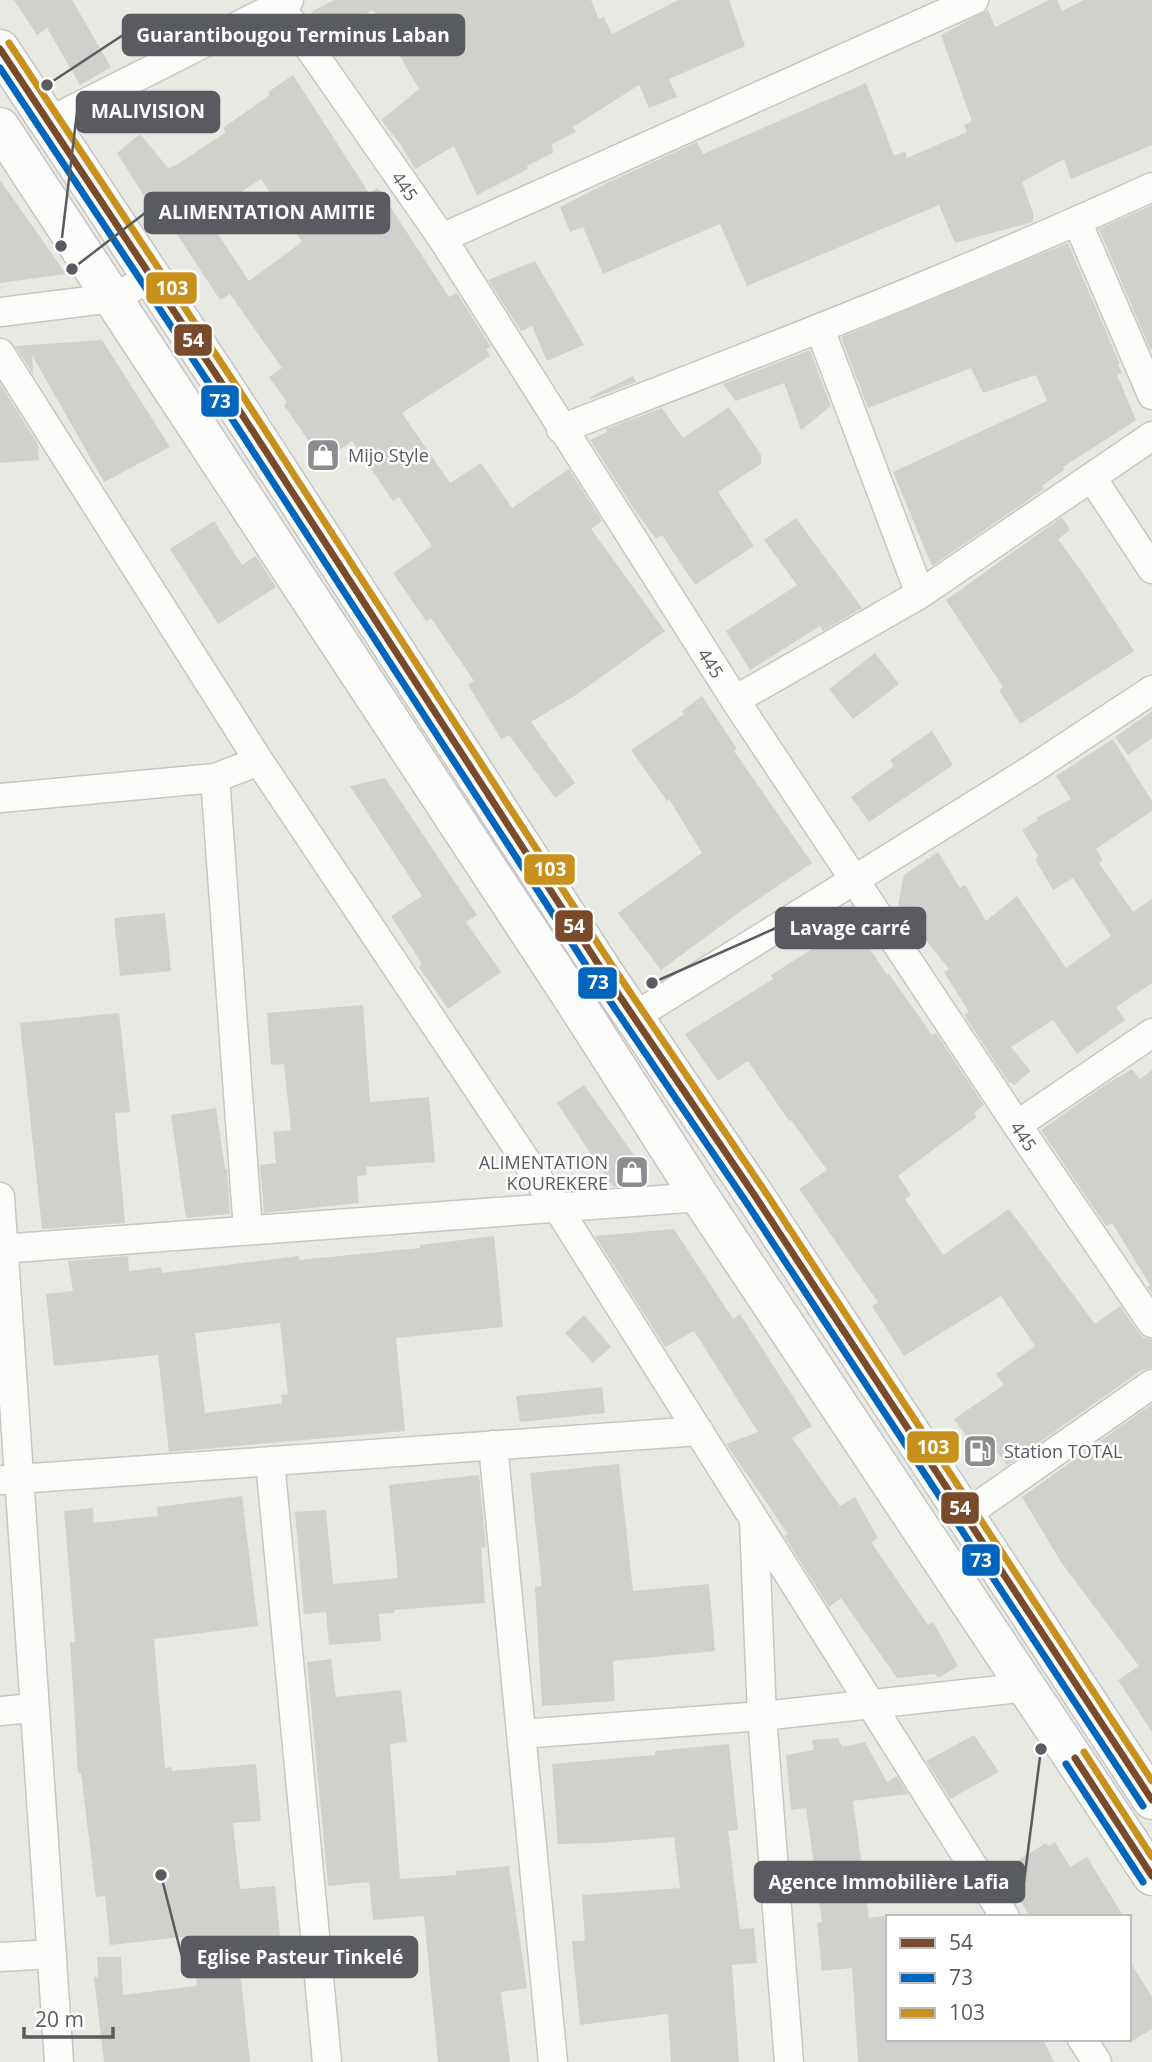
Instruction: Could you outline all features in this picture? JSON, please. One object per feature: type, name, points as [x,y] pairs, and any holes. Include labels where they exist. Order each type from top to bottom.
[{"type":"main road","points":[[0,49],[152,277],[634,1017],[755,1196],[1152,1800]]},
{"type":"main road","points":[[0,127],[585,1016],[700,1197],[1152,1876]]},
{"type":"street","points":[[442,238],[974,0]]},
{"type":"street","points":[[48,122],[281,2]]},
{"type":"street","name":"445","points":[[281,2],[442,238],[735,700],[1152,1324]]},
{"type":"street","points":[[561,429],[820,329],[1077,222],[1152,187]]},
{"type":"street","points":[[1077,222],[1152,395]]},
{"type":"street","points":[[0,312],[113,298],[152,277]]},
{"type":"street","points":[[820,329],[920,594]]},
{"type":"street","points":[[0,353],[259,761],[556,1207],[1004,1915]]},
{"type":"street","points":[[735,700],[920,594],[1152,436]]},
{"type":"street","points":[[1092,478],[1152,569]]},
{"type":"street","points":[[634,1017],[1034,768],[1152,690]]},
{"type":"street","points":[[0,798],[215,778],[259,761]]},
{"type":"street","points":[[215,778],[248,1230]]},
{"type":"street","points":[[1017,1125],[1152,1033]]},
{"type":"street","points":[[0,1197],[10,1479],[33,1708],[60,2062]]},
{"type":"street","points":[[2,1248],[700,1197]]},
{"type":"street","points":[[965,1516],[1152,1384]]},
{"type":"street","points":[[10,1479],[699,1430]]},
{"type":"street","points":[[493,1445],[553,2062]]},
{"type":"street","points":[[270,1461],[327,2062]]},
{"type":"street","points":[[754,1518],[762,1716],[789,2062]]},
{"type":"street","points":[[521,1734],[762,1716],[1028,1687]]},
{"type":"street","points":[[0,1711],[33,1708]]},
{"type":"street","points":[[0,1957],[52,1955]]},
{"type":"street","points":[[1083,2041],[1097,2062]]},
{"type":"building","points":[[14,0],[72,0],[111,67],[80,85],[47,28],[37,35]]},
{"type":"building","points":[[334,0],[591,0],[599,19],[604,17],[612,34],[678,0],[729,0],[745,46],[669,79],[677,97],[649,108],[639,85],[573,127],[576,132],[552,144],[553,153],[477,195],[454,146],[415,169],[399,142],[381,120],[419,89],[373,10],[324,36],[311,12]]},
{"type":"building","points":[[1049,0],[1057,0],[1062,11],[1084,0],[1152,0],[1152,145],[1071,179],[1064,159],[1022,182],[1033,213],[1033,222],[955,243],[939,205],[747,286],[720,224],[603,274],[583,227],[570,232],[560,207],[607,183],[697,142],[703,154],[866,83],[894,156],[905,151],[907,158],[967,132],[964,125],[972,121],[941,35],[988,10],[995,27]]},
{"type":"building","points":[[293,75],[369,193],[378,188],[449,297],[457,293],[491,347],[486,349],[490,356],[402,413],[450,483],[481,463],[512,508],[569,469],[602,521],[591,529],[665,631],[579,693],[531,722],[575,783],[555,798],[509,735],[501,739],[468,685],[474,681],[431,618],[426,621],[393,573],[432,546],[399,497],[393,501],[352,441],[323,462],[284,405],[287,402],[269,377],[282,368],[230,294],[220,300],[173,228],[167,232],[117,153],[140,134],[168,168],[178,164],[226,132],[223,128],[270,95],[268,92]],"holes":[[[261,179],[302,242],[249,281],[206,216]]]},
{"type":"building","points":[[0,180],[66,274],[0,283]]},
{"type":"building","points":[[1152,205],[1152,349],[1150,349],[1099,229]]},
{"type":"building","points":[[1068,243],[1120,364],[1118,365],[1122,373],[1117,375],[1136,420],[1063,467],[1064,470],[1042,486],[1044,489],[932,566],[893,472],[1047,401],[1036,375],[983,393],[971,368],[868,408],[841,337]]},
{"type":"building","points":[[535,261],[584,345],[547,361],[532,326],[521,331],[488,280]]},
{"type":"building","points":[[102,340],[170,447],[104,482],[32,355],[33,374],[15,346]]},
{"type":"building","points":[[810,350],[831,406],[801,430],[784,383],[736,401],[723,384]]},
{"type":"building","points":[[633,376],[636,382],[591,399],[590,397]]},
{"type":"building","points":[[0,384],[38,444],[39,460],[0,463]]},
{"type":"building","points":[[729,407],[761,455],[761,464],[718,492],[754,546],[695,585],[662,535],[656,539],[636,512],[590,440],[607,432],[606,429],[662,408],[683,438]]},
{"type":"building","points":[[1062,517],[1070,530],[1058,539],[1134,651],[1020,724],[999,690],[1003,687],[946,600]]},
{"type":"building","points":[[796,518],[862,608],[823,631],[820,626],[750,670],[726,631],[797,585],[764,540]]},
{"type":"building","points":[[214,521],[242,565],[256,556],[276,587],[218,624],[170,549]]},
{"type":"building","points":[[875,653],[899,684],[853,719],[829,689]]},
{"type":"building","points":[[702,696],[737,749],[734,751],[812,863],[661,970],[618,913],[702,853],[669,799],[667,801],[631,750],[684,714],[682,711]]},
{"type":"building","points":[[1152,711],[1152,738],[1128,755],[1115,737]]},
{"type":"building","points":[[932,731],[953,765],[869,822],[851,797],[894,766],[890,760]]},
{"type":"building","points":[[1113,739],[1152,801],[1152,811],[1096,849],[1103,860],[1099,863],[1133,912],[1152,899],[1152,983],[1116,1007],[1125,1020],[1077,1054],[1053,1020],[1011,1047],[1031,1071],[1014,1085],[1009,1083],[964,1015],[969,1012],[944,972],[949,969],[898,905],[904,875],[938,852],[960,888],[965,885],[986,921],[1017,896],[1066,968],[1111,936],[1073,878],[1053,890],[1036,861],[1038,856],[1022,830],[1038,820],[1036,818],[1071,799],[1056,776]]},
{"type":"building","points":[[385,778],[477,915],[466,922],[501,972],[448,1009],[419,967],[422,964],[391,916],[422,896],[350,786]]},
{"type":"building","points":[[165,913],[171,971],[120,976],[114,918]]},
{"type":"building","points":[[853,923],[887,975],[889,974],[932,1035],[936,1033],[984,1105],[974,1113],[977,1117],[898,1176],[911,1195],[905,1199],[943,1255],[1009,1209],[1095,1324],[1120,1306],[1139,1333],[1144,1338],[1152,1339],[1152,1368],[1142,1370],[1007,1465],[984,1437],[974,1446],[954,1419],[1004,1385],[996,1374],[1035,1346],[1001,1296],[904,1356],[872,1306],[878,1302],[799,1189],[827,1170],[748,1061],[718,1081],[685,1034],[773,979],[771,975]]},
{"type":"building","points":[[363,1005],[370,1102],[429,1097],[435,1162],[366,1167],[367,1175],[357,1176],[359,1203],[264,1213],[260,1165],[276,1163],[273,1132],[291,1130],[284,1064],[271,1065],[267,1013]]},
{"type":"building","points":[[119,1013],[130,1112],[115,1113],[125,1223],[42,1229],[20,1023]]},
{"type":"building","points":[[1132,1069],[1140,1079],[1152,1070],[1152,1293],[1147,1287],[1150,1285],[1112,1223],[1106,1226],[1041,1130]]},
{"type":"building","points":[[584,1085],[644,1169],[618,1186],[613,1187],[557,1103]]},
{"type":"building","points":[[216,1108],[227,1169],[230,1214],[186,1218],[171,1115]]},
{"type":"building","points":[[674,1229],[733,1319],[740,1314],[812,1426],[792,1438],[840,1506],[855,1497],[878,1538],[871,1542],[928,1625],[933,1622],[958,1666],[938,1678],[935,1674],[897,1678],[841,1598],[829,1607],[784,1536],[788,1534],[726,1444],[758,1432],[694,1331],[665,1347],[595,1236]]},
{"type":"building","points":[[494,1236],[503,1327],[396,1338],[405,1431],[169,1452],[158,1355],[54,1366],[46,1294],[73,1291],[68,1261],[128,1256],[129,1271],[161,1267],[162,1273],[299,1256],[299,1260],[420,1248],[420,1245]],"holes":[[[280,1323],[288,1394],[281,1395],[282,1403],[205,1413],[195,1333]]]},
{"type":"building","points":[[584,1315],[611,1347],[593,1363],[565,1333]]},
{"type":"building","points":[[602,1387],[605,1413],[520,1422],[516,1396]]},
{"type":"building","points":[[1152,1404],[1152,1732],[1118,1680],[1139,1666],[1061,1562],[1022,1497]]},
{"type":"building","points":[[619,1464],[633,1591],[709,1584],[715,1651],[613,1661],[615,1701],[542,1706],[535,1587],[542,1586],[530,1473]]},
{"type":"building","points":[[479,1475],[486,1547],[481,1548],[485,1603],[394,1610],[394,1613],[379,1614],[381,1641],[329,1645],[326,1612],[304,1614],[295,1512],[326,1510],[333,1584],[398,1578],[389,1485]]},
{"type":"building","points":[[242,1496],[258,1626],[154,1639],[165,1768],[171,1767],[172,1771],[256,1764],[261,1821],[233,1823],[240,1889],[275,1886],[280,1937],[237,1942],[250,2062],[104,2062],[94,1977],[98,1977],[97,1957],[121,1957],[123,1995],[197,1984],[190,1936],[110,1945],[105,1896],[96,1897],[81,1773],[78,1773],[70,1642],[75,1642],[64,1511],[93,1508],[94,1523],[158,1516],[157,1507]]},
{"type":"building","points":[[331,1659],[336,1697],[401,1690],[407,1742],[390,1744],[400,1879],[456,1875],[456,1871],[509,1866],[527,1988],[501,1992],[510,2062],[438,2062],[424,1916],[373,1920],[369,1882],[328,1886],[307,1662]]},
{"type":"building","points":[[974,1735],[999,1772],[950,1799],[926,1761]]},
{"type":"building","points":[[838,1738],[842,1747],[865,1742],[887,1782],[897,1776],[908,1794],[853,1801],[869,1918],[884,1916],[886,2041],[1044,2041],[1054,2062],[858,2062],[852,1968],[822,1971],[817,1923],[822,1922],[806,1808],[791,1810],[786,1755],[814,1750],[812,1740]]},
{"type":"building","points":[[729,1744],[738,1830],[728,1831],[740,1929],[754,1928],[757,1963],[732,1965],[739,2062],[671,2062],[668,2014],[580,2025],[572,1941],[585,1941],[582,1895],[680,1888],[674,1837],[558,1844],[552,1764],[655,1755],[655,1751]]},
{"type":"building","points":[[1055,1842],[1070,1867],[1087,1857],[1123,1915],[1029,1915],[1002,1870],[1046,1843],[1048,1846]]},
{"type":"building","points":[[1131,1963],[1152,1997],[1152,2029],[1129,2043]]},
{"type":"transit line","name":"103","points":[[9,43],[228,373],[613,967],[764,1190],[1152,1781]]},
{"type":"transit line","name":"54","points":[[0,49],[219,379],[604,973],[755,1196],[1152,1800]]},
{"type":"transit line","name":"73","points":[[0,68],[210,385],[595,979],[746,1202],[1143,1806]]},
{"type":"transit line","name":"103","points":[[1084,1752],[1152,1857]]},
{"type":"transit line","name":"54","points":[[1075,1758],[1152,1876]]},
{"type":"transit line","name":"73","points":[[1066,1764],[1143,1882]]},
{"type":"place","name":"Guarantibougou Terminus Laban","points":[[47,85]]},
{"type":"place","name":"MALIVISION","points":[[61,246]]},
{"type":"place","name":"ALIMENTATION AMITIE","points":[[72,269]]},
{"type":"place","name":"Mijo Style","points":[[323,455]]},
{"type":"place","name":"Lavage carré","points":[[652,983]]},
{"type":"place","name":"ALIMENTATION KOUREKERE","points":[[632,1172]]},
{"type":"place","name":"Station TOTAL","points":[[980,1451]]},
{"type":"place","name":"Agence Immobilière Lafia","points":[[1041,1749]]},
{"type":"place","name":"Eglise Pasteur Tinkelé","points":[[161,1875]]}]
